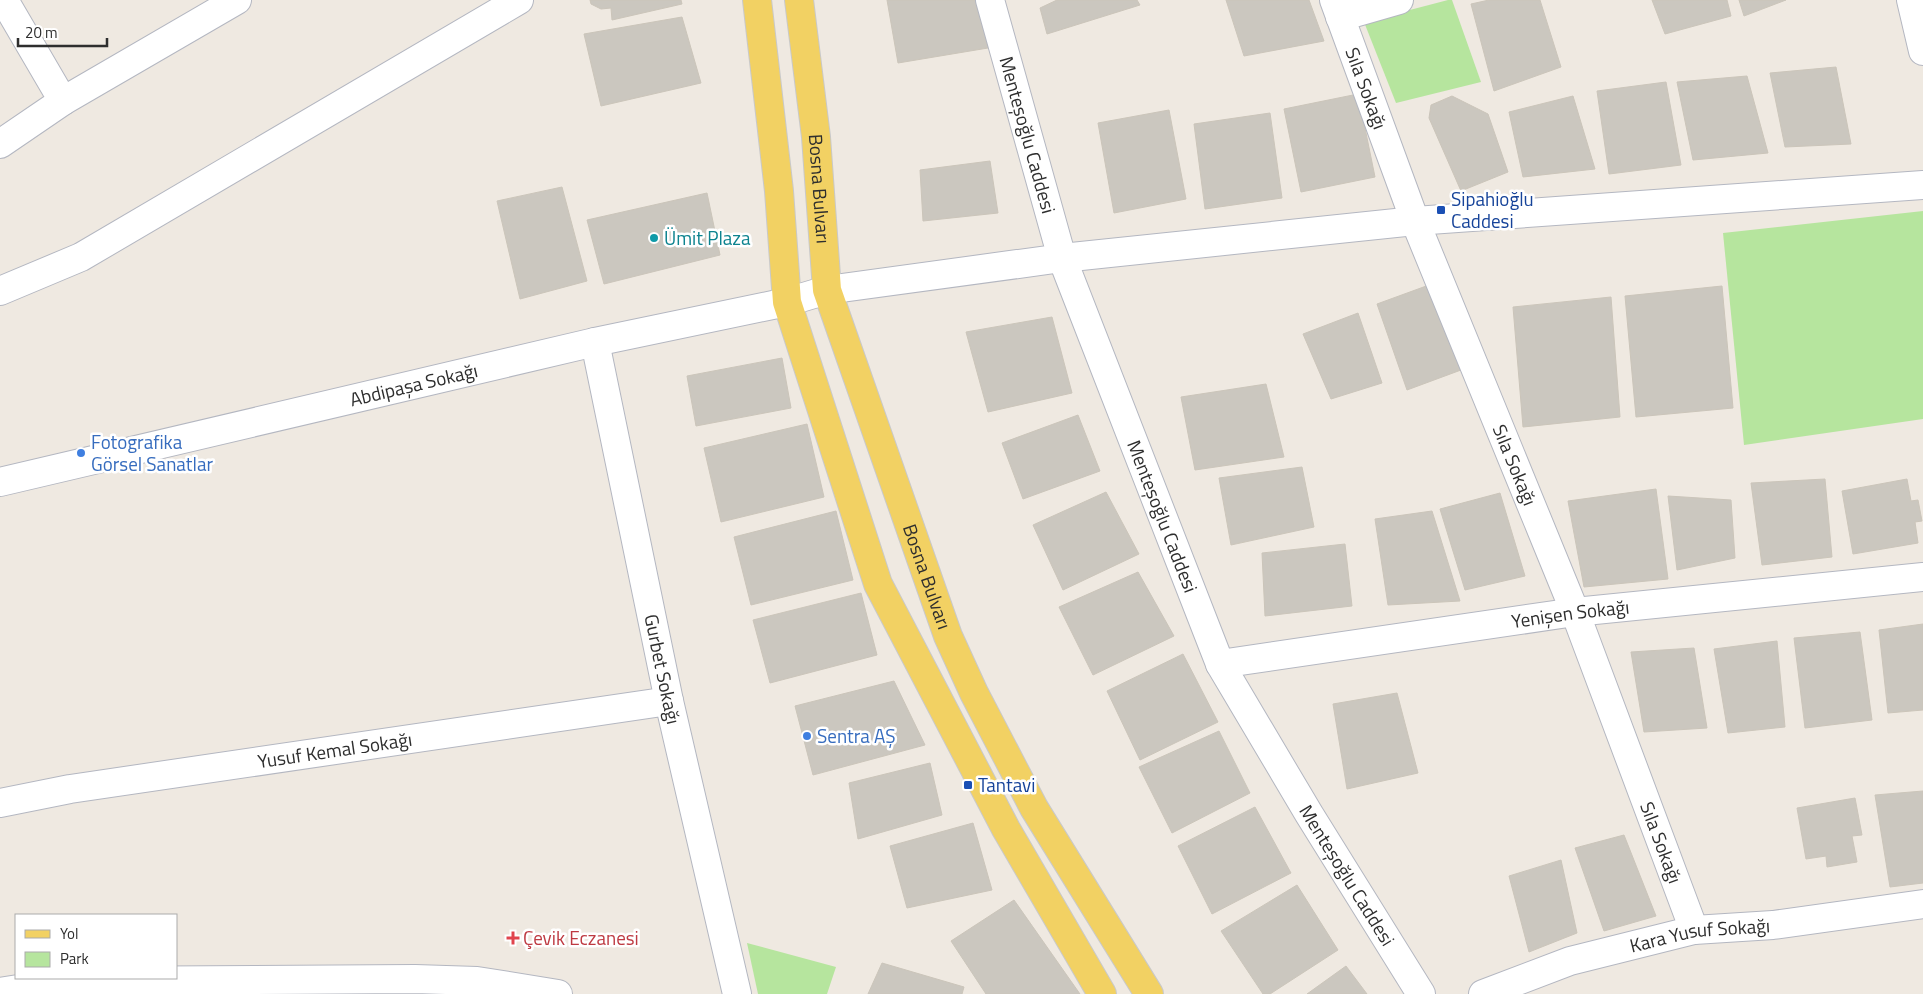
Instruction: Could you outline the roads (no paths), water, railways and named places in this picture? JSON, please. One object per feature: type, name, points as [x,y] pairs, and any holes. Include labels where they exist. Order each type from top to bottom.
[{"type":"main road","points":[[757,0],[779,191],[787,302],[878,584],[1006,829],[1102,994]]},
{"type":"main road","name":"Bosna Bulvarı","points":[[799,0],[816,137],[827,290],[948,636],[974,693],[1034,808],[1150,994]]},
{"type":"street","points":[[4,0],[63,101]]},
{"type":"street","points":[[0,144],[63,101],[237,0]]},
{"type":"street","points":[[0,291],[81,257],[518,0]]},
{"type":"street","name":"Menteşoğlu Caddesi","points":[[990,0],[1062,258],[1220,664],[1309,814],[1421,994]]},
{"type":"street","points":[[1337,9],[1398,0]]},
{"type":"street","points":[[1911,0],[1923,51]]},
{"type":"street","name":"Sıla Sokağı","points":[[1337,9],[1415,221],[1575,612],[1694,930]]},
{"type":"street","name":"Abdipaşa Sokağı","points":[[0,482],[595,342],[787,302],[827,290],[1062,258],[1415,221],[1923,185]]},
{"type":"street","name":"Gurbet Sokağı","points":[[595,342],[669,701],[737,994]]},
{"type":"street","name":"Yenişen Sokağı","points":[[1220,664],[1575,612],[1923,577]]},
{"type":"street","name":"Yusuf Kemal Sokağı","points":[[0,803],[70,789],[669,701]]},
{"type":"street","name":"Kara Yusuf Sokağı","points":[[1483,994],[1570,961],[1694,930],[1773,925],[1923,904]]},
{"type":"street","points":[[0,992],[69,981],[95,988],[229,988],[416,986],[477,981],[558,994]]},
{"type":"place","name":"Sipahioğlu Caddesi","points":[[1441,210]]},
{"type":"place","name":"Ümit Plaza","points":[[654,238]]},
{"type":"place","name":"Fotografika Görsel Sanatlar","points":[[81,453]]},
{"type":"place","name":"Sentra AŞ","points":[[807,736]]},
{"type":"place","name":"Tantavi","points":[[968,785]]},
{"type":"place","name":"Çevik Eczanesi","points":[[513,938]]}]
